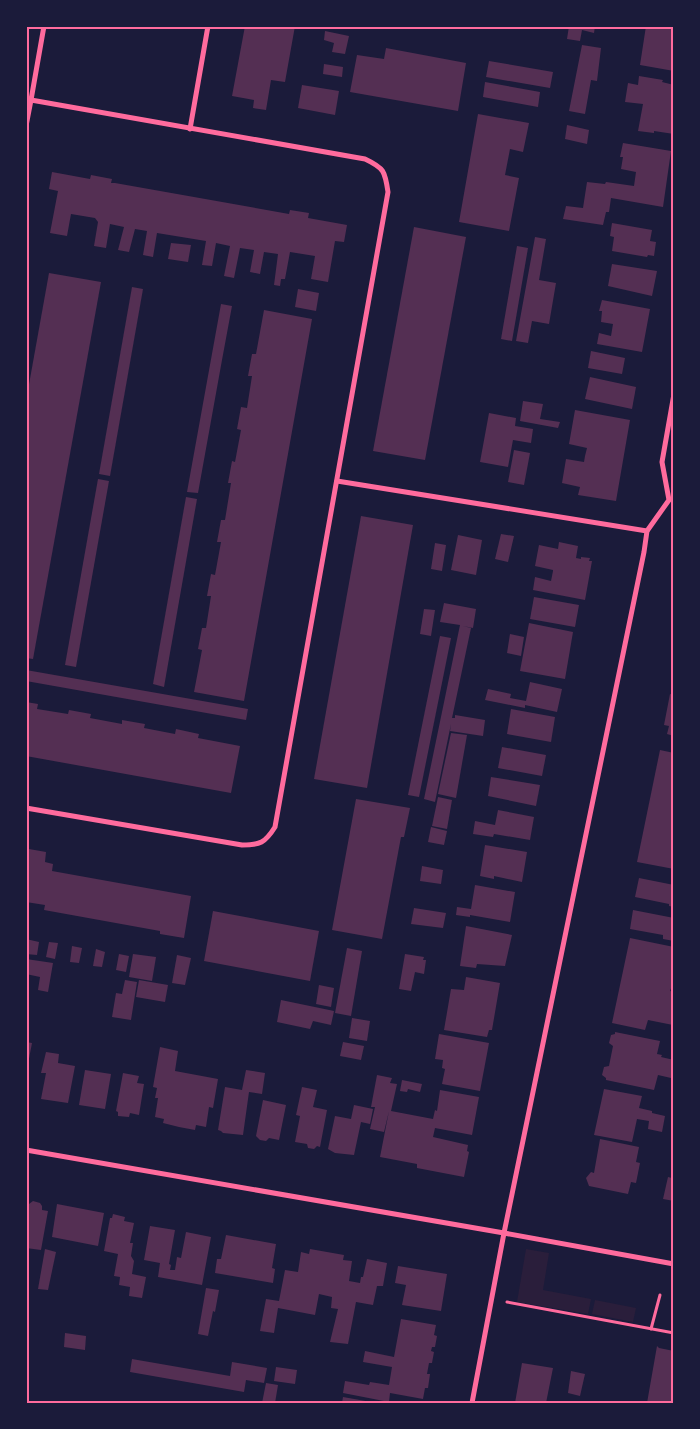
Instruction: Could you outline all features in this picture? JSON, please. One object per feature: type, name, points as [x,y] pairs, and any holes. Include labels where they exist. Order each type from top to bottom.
[{"type":"street","points":[[26,126],[44,26]]},
{"type":"street","points":[[190,129],[208,26]]},
{"type":"street","points":[[26,808],[242,845],[257,845],[268,839],[275,827],[388,192],[386,178],[380,166],[365,159],[31,100]]},
{"type":"street","points":[[472,1403],[504,1233],[647,530],[672,500],[662,462],[674,394]]},
{"type":"street","points":[[337,481],[647,530]]},
{"type":"street","points":[[26,1150],[674,1264]]},
{"type":"path","points":[[651,1329],[660,1295]]},
{"type":"path","points":[[492,1299],[674,1333]]},
{"type":"shaded area","points":[[526,1249],[549,1253],[543,1290],[591,1299],[588,1314],[517,1302]]},
{"type":"shaded area","points":[[595,1300],[636,1308],[633,1322],[592,1314]]},
{"type":"building","points":[[245,26],[295,26],[285,82],[271,80],[266,110],[253,108],[254,100],[232,96]]},
{"type":"building","points":[[569,26],[595,26],[594,33],[582,30],[580,41],[567,39]]},
{"type":"building","points":[[646,26],[674,26],[674,71],[640,65]]},
{"type":"building","points":[[325,31],[349,36],[345,54],[332,52],[334,43],[324,40]]},
{"type":"building","points":[[582,45],[601,48],[597,81],[591,80],[585,114],[569,111]]},
{"type":"building","points":[[386,48],[466,63],[458,111],[350,92],[357,55],[384,59]]},
{"type":"building","points":[[489,61],[553,72],[550,88],[486,77]]},
{"type":"building","points":[[324,64],[343,67],[342,77],[323,74]]},
{"type":"building","points":[[639,76],[663,80],[662,82],[674,85],[674,134],[638,131],[643,104],[625,102],[628,83],[638,85]]},
{"type":"building","points":[[485,82],[540,92],[538,107],[483,97]]},
{"type":"building","points":[[302,85],[339,91],[335,115],[298,108]]},
{"type":"building","points":[[478,114],[529,123],[523,152],[510,149],[505,175],[519,178],[509,231],[459,222]]},
{"type":"building","points":[[567,125],[589,130],[587,144],[565,139]]},
{"type":"building","points":[[623,143],[671,151],[663,207],[611,198],[609,212],[606,212],[603,225],[563,219],[566,206],[583,208],[587,182],[605,184],[606,182],[634,186],[636,172],[621,169],[623,157],[620,157]]},
{"type":"building","points":[[52,172],[90,179],[91,175],[112,179],[111,183],[289,214],[290,210],[309,213],[308,218],[347,225],[344,242],[335,241],[328,282],[311,279],[315,256],[290,252],[285,279],[281,279],[280,286],[274,285],[278,254],[264,252],[260,274],[250,272],[254,250],[240,248],[234,278],[224,276],[230,246],[216,243],[212,266],[202,265],[206,241],[157,233],[153,257],[143,255],[147,231],[135,229],[129,252],[118,250],[124,227],[110,224],[106,248],[94,246],[98,222],[95,218],[71,214],[67,236],[50,233],[58,191],[49,189]]},
{"type":"building","points":[[612,223],[652,230],[650,241],[656,242],[654,256],[648,255],[647,257],[612,251],[614,237],[610,236]]},
{"type":"building","points":[[414,227],[466,237],[425,460],[373,451]]},
{"type":"building","points":[[535,237],[546,239],[539,280],[556,283],[549,324],[532,321],[528,343],[516,341]]},
{"type":"building","points":[[171,243],[191,245],[188,262],[168,259]]},
{"type":"building","points":[[517,246],[528,248],[512,341],[501,339]]},
{"type":"building","points":[[612,264],[657,271],[652,296],[608,286]]},
{"type":"building","points":[[49,273],[101,282],[33,659],[26,658],[26,401]]},
{"type":"building","points":[[132,287],[143,289],[110,476],[99,474]]},
{"type":"building","points":[[298,289],[319,293],[316,311],[295,307]]},
{"type":"building","points":[[602,300],[650,309],[642,352],[597,344],[599,333],[611,336],[613,324],[601,322],[602,311],[599,311]]},
{"type":"building","points":[[221,304],[232,306],[198,493],[187,492]]},
{"type":"building","points":[[264,310],[312,319],[244,701],[194,692],[202,650],[198,649],[202,628],[206,628],[211,596],[207,596],[211,574],[215,575],[221,542],[217,542],[221,520],[225,520],[231,483],[228,483],[232,461],[235,462],[241,430],[237,429],[241,407],[247,408],[252,376],[248,376],[252,354],[256,354]]},
{"type":"building","points":[[591,351],[625,358],[622,374],[588,368]]},
{"type":"building","points":[[590,377],[636,387],[632,409],[585,399]]},
{"type":"building","points":[[523,401],[543,404],[540,419],[560,422],[558,428],[520,421]]},
{"type":"building","points":[[575,410],[630,420],[616,501],[578,495],[580,487],[562,483],[566,459],[584,462],[587,448],[569,444]]},
{"type":"building","points":[[489,413],[516,418],[515,426],[533,429],[531,443],[513,440],[508,467],[480,462]]},
{"type":"building","points":[[514,450],[530,453],[524,485],[508,482]]},
{"type":"building","points":[[98,479],[109,481],[76,667],[65,665]]},
{"type":"building","points":[[186,497],[197,499],[164,687],[153,684]]},
{"type":"building","points":[[361,516],[413,525],[367,788],[314,779]]},
{"type":"building","points":[[501,534],[514,536],[508,562],[495,559]]},
{"type":"building","points":[[458,535],[482,540],[476,575],[451,570]]},
{"type":"building","points":[[559,542],[578,546],[576,558],[590,558],[589,561],[592,561],[585,600],[533,590],[535,577],[551,581],[553,571],[535,566],[539,545],[558,549]]},
{"type":"building","points":[[435,543],[446,545],[442,571],[431,569]]},
{"type":"building","points":[[534,597],[579,605],[575,627],[530,619]]},
{"type":"building","points":[[444,603],[476,609],[473,628],[463,626],[471,628],[452,718],[455,718],[455,715],[485,720],[483,736],[450,731],[451,724],[435,802],[424,799],[460,625],[440,622]]},
{"type":"building","points":[[424,609],[435,610],[431,636],[420,634]]},
{"type":"building","points":[[529,623],[573,632],[565,679],[520,671]]},
{"type":"building","points":[[510,634],[524,637],[521,656],[507,653]]},
{"type":"building","points":[[440,636],[451,638],[419,797],[408,795]]},
{"type":"building","points":[[26,670],[248,709],[246,720],[26,681]]},
{"type":"building","points":[[530,682],[562,689],[557,712],[525,705],[525,708],[485,700],[488,689],[511,694],[510,698],[526,701]]},
{"type":"building","points":[[670,694],[674,695],[674,736],[667,734],[669,726],[664,725]]},
{"type":"building","points":[[26,702],[38,704],[37,709],[68,714],[69,710],[91,714],[90,718],[122,724],[122,720],[145,724],[144,728],[175,734],[176,729],[199,734],[198,738],[240,746],[231,793],[26,756]]},
{"type":"building","points":[[511,709],[555,717],[551,742],[507,734]]},
{"type":"building","points":[[451,733],[467,735],[456,798],[438,794]]},
{"type":"building","points":[[502,747],[546,755],[542,776],[498,768]]},
{"type":"building","points":[[660,750],[674,753],[674,869],[637,862]]},
{"type":"building","points":[[491,777],[540,785],[536,806],[488,796]]},
{"type":"building","points":[[438,797],[452,800],[447,829],[432,826]]},
{"type":"building","points":[[356,799],[410,808],[404,837],[401,837],[382,939],[332,930]]},
{"type":"building","points":[[498,810],[534,817],[530,840],[494,834],[493,837],[473,834],[475,821],[495,825]]},
{"type":"building","points":[[431,827],[447,831],[444,845],[428,842]]},
{"type":"building","points":[[485,845],[527,852],[522,882],[494,876],[494,879],[480,876]]},
{"type":"building","points":[[29,849],[46,852],[45,862],[53,864],[52,871],[191,896],[184,938],[160,934],[160,931],[44,910],[45,905],[26,902],[26,864]]},
{"type":"building","points":[[422,866],[443,870],[441,884],[420,881]]},
{"type":"building","points":[[639,878],[674,885],[674,907],[669,906],[669,904],[635,897]]},
{"type":"building","points":[[475,885],[515,892],[510,922],[470,915],[470,917],[456,915],[457,907],[471,909]]},
{"type":"building","points":[[414,908],[446,913],[443,928],[411,924]]},
{"type":"building","points":[[633,910],[674,918],[674,941],[663,939],[663,935],[630,929]]},
{"type":"building","points":[[213,911],[319,931],[310,981],[204,961]]},
{"type":"building","points":[[466,926],[512,935],[505,966],[477,964],[476,968],[460,966]]},
{"type":"building","points":[[630,938],[674,947],[671,959],[674,960],[674,980],[670,991],[674,992],[673,1025],[648,1020],[645,1030],[612,1023]]},
{"type":"building","points":[[26,939],[39,942],[37,955],[26,954]]},
{"type":"building","points":[[49,942],[58,943],[55,959],[46,957]]},
{"type":"building","points":[[72,946],[82,948],[79,963],[70,962]]},
{"type":"building","points":[[347,948],[362,951],[351,1016],[335,1013]]},
{"type":"building","points":[[96,949],[105,952],[102,967],[93,966]]},
{"type":"building","points":[[119,954],[129,956],[126,972],[116,970]]},
{"type":"building","points":[[133,954],[156,957],[152,981],[129,977]]},
{"type":"building","points":[[405,954],[424,957],[423,960],[426,960],[424,974],[415,972],[411,991],[399,989]]},
{"type":"building","points":[[177,955],[191,958],[185,985],[172,983]]},
{"type":"building","points":[[26,959],[53,963],[48,992],[38,990],[40,977],[26,974]]},
{"type":"building","points":[[466,977],[500,983],[492,1030],[489,1030],[487,1037],[444,1030],[451,989],[464,990]]},
{"type":"building","points":[[125,980],[137,982],[131,1020],[112,1017],[116,993],[122,994]]},
{"type":"building","points":[[139,980],[168,985],[165,1002],[136,997]]},
{"type":"building","points":[[319,985],[334,988],[331,1007],[316,1004]]},
{"type":"building","points":[[281,1000],[334,1011],[331,1025],[313,1021],[310,1029],[277,1022]]},
{"type":"building","points":[[352,1018],[370,1021],[367,1041],[349,1038]]},
{"type":"building","points":[[615,1032],[660,1041],[657,1054],[674,1060],[671,1078],[658,1075],[654,1090],[606,1080],[602,1075],[604,1067],[609,1066],[613,1046],[609,1043],[611,1035],[615,1034]]},
{"type":"building","points":[[439,1034],[489,1043],[480,1091],[442,1084],[445,1069],[442,1068],[443,1060],[435,1059]]},
{"type":"building","points":[[26,1042],[32,1043],[27,1069],[26,1069]]},
{"type":"building","points":[[343,1042],[364,1046],[361,1060],[340,1056]]},
{"type":"building","points":[[160,1047],[178,1051],[175,1071],[218,1079],[213,1108],[209,1107],[206,1127],[196,1125],[195,1130],[179,1127],[163,1123],[164,1119],[155,1117],[158,1098],[155,1098],[157,1088],[153,1087]]},
{"type":"building","points":[[46,1052],[59,1054],[58,1063],[75,1066],[68,1103],[41,1099],[46,1073],[41,1073]]},
{"type":"building","points":[[85,1070],[111,1074],[105,1109],[79,1105]]},
{"type":"building","points":[[246,1070],[265,1073],[262,1094],[249,1092],[243,1135],[223,1133],[218,1130],[225,1087],[242,1090]]},
{"type":"building","points":[[123,1073],[139,1076],[137,1083],[144,1084],[139,1115],[130,1113],[129,1117],[118,1116],[116,1111]]},
{"type":"building","points":[[377,1075],[392,1078],[390,1083],[397,1084],[391,1111],[433,1119],[435,1110],[437,1111],[440,1090],[479,1097],[472,1135],[435,1128],[433,1137],[468,1145],[467,1151],[469,1152],[464,1177],[417,1168],[417,1164],[380,1157],[389,1111],[384,1132],[370,1129],[375,1107],[371,1107]]},
{"type":"building","points":[[402,1080],[422,1084],[420,1092],[408,1089],[407,1092],[400,1091]]},
{"type":"building","points":[[302,1087],[317,1090],[313,1107],[327,1110],[320,1147],[317,1146],[314,1149],[308,1148],[307,1144],[295,1142],[300,1116],[296,1115]]},
{"type":"building","points":[[604,1089],[642,1096],[639,1108],[665,1116],[662,1132],[648,1129],[649,1121],[637,1119],[632,1142],[594,1135]]},
{"type":"building","points":[[263,1100],[286,1105],[279,1140],[269,1138],[266,1141],[260,1140],[256,1136]]},
{"type":"building","points":[[354,1105],[373,1109],[370,1124],[361,1122],[354,1155],[335,1153],[328,1149],[335,1116],[351,1119]]},
{"type":"building","points":[[600,1139],[639,1147],[636,1162],[640,1163],[636,1183],[631,1182],[628,1194],[589,1186],[586,1178],[591,1172],[594,1173]]},
{"type":"building","points":[[673,1173],[674,1201],[663,1199],[668,1177],[672,1178]]},
{"type":"building","points":[[33,1201],[40,1203],[42,1210],[48,1211],[41,1250],[26,1248],[26,1207],[28,1208],[29,1204]]},
{"type":"building","points":[[57,1204],[104,1213],[98,1246],[52,1237]]},
{"type":"building","points":[[113,1214],[125,1217],[124,1221],[134,1223],[130,1243],[133,1243],[131,1256],[134,1261],[132,1274],[146,1277],[142,1298],[129,1296],[130,1287],[119,1285],[120,1277],[114,1276],[118,1254],[104,1251],[110,1218],[112,1218]]},
{"type":"building","points":[[150,1226],[175,1230],[169,1264],[171,1265],[170,1270],[175,1270],[177,1257],[181,1258],[186,1232],[211,1237],[202,1285],[158,1277],[160,1263],[144,1260]]},
{"type":"building","points":[[226,1235],[276,1244],[272,1268],[275,1269],[273,1283],[215,1273],[217,1259],[221,1259]]},
{"type":"building","points":[[45,1249],[56,1252],[48,1290],[38,1289]]},
{"type":"building","points":[[310,1249],[344,1255],[343,1260],[352,1261],[349,1281],[360,1283],[367,1259],[387,1263],[383,1286],[377,1286],[373,1305],[356,1302],[348,1344],[330,1342],[338,1309],[331,1308],[332,1297],[319,1294],[315,1315],[278,1308],[274,1333],[260,1331],[266,1299],[279,1301],[285,1270],[298,1272],[301,1252],[309,1254]]},
{"type":"building","points":[[398,1266],[447,1274],[441,1311],[402,1305],[406,1285],[395,1283]]},
{"type":"building","points":[[206,1288],[219,1290],[208,1336],[198,1334]]},
{"type":"building","points":[[401,1319],[436,1325],[434,1335],[437,1336],[435,1347],[432,1347],[431,1351],[434,1352],[432,1363],[429,1363],[427,1374],[430,1374],[428,1388],[425,1388],[423,1399],[390,1393],[389,1402],[343,1393],[345,1381],[369,1385],[370,1382],[389,1385],[392,1367],[363,1362],[365,1351],[394,1357]]},
{"type":"building","points":[[65,1333],[86,1336],[85,1350],[64,1347]]},
{"type":"building","points":[[657,1346],[674,1351],[674,1403],[647,1403]]},
{"type":"building","points":[[132,1359],[230,1376],[232,1362],[267,1368],[264,1383],[246,1380],[244,1392],[130,1372]]},
{"type":"building","points":[[522,1363],[553,1368],[546,1403],[515,1403]]},
{"type":"building","points":[[276,1367],[297,1370],[295,1384],[274,1381]]},
{"type":"building","points":[[571,1371],[585,1374],[580,1396],[568,1393]]},
{"type":"building","points":[[266,1383],[278,1385],[275,1403],[262,1403]]},
{"type":"building","points":[[343,1397],[371,1402],[371,1403],[342,1403]]}]
